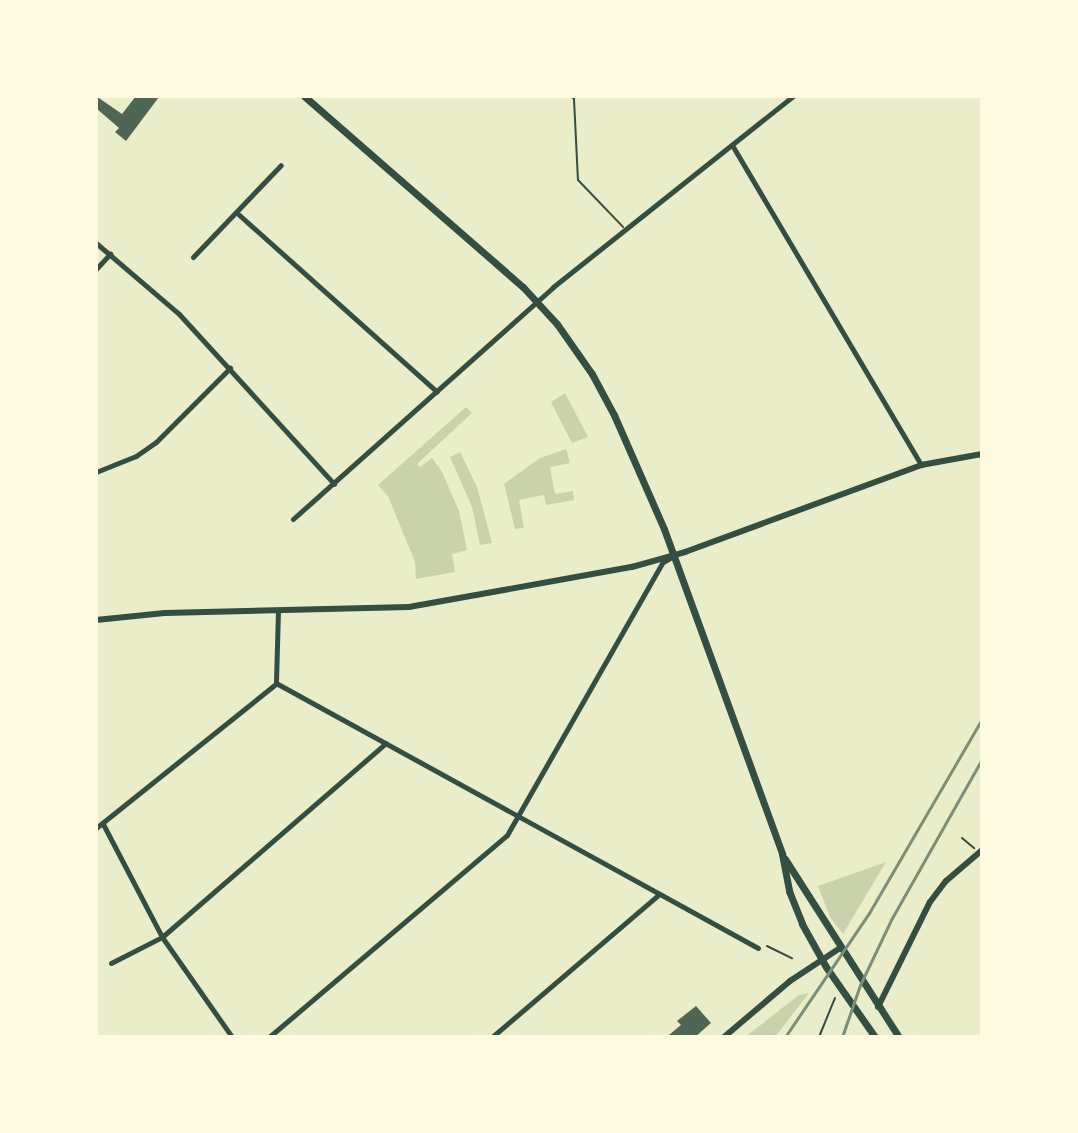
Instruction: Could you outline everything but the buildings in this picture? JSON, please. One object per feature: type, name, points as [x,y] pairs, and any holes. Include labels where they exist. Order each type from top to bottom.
[{"type":"main road","points":[[304,96],[537,300],[566,336],[599,386],[674,556],[782,854],[789,891],[822,959],[875,1037]]},
{"type":"main road","points":[[782,854],[899,1037]]},
{"type":"street","points":[[293,519],[537,300],[793,96]]},
{"type":"street","points":[[732,145],[921,465]]},
{"type":"street","points":[[193,257],[281,165]]},
{"type":"street","points":[[237,213],[437,392]]},
{"type":"street","points":[[96,243],[179,314],[334,484]]},
{"type":"street","points":[[96,269],[110,254]]},
{"type":"street","points":[[96,472],[136,456],[156,442],[230,368]]},
{"type":"street","points":[[96,620],[148,614],[409,607],[632,567],[674,556],[921,465],[982,454]]},
{"type":"street","points":[[269,1037],[507,835],[663,562],[674,556]]},
{"type":"street","points":[[96,828],[276,683],[278,610]]},
{"type":"street","points":[[276,683],[758,948]]},
{"type":"street","points":[[111,963],[162,937],[386,743]]},
{"type":"street","points":[[103,824],[162,937],[232,1037]]},
{"type":"street","points":[[878,1007],[930,902],[946,881],[981,853]]},
{"type":"street","points":[[492,1037],[658,895]]},
{"type":"street","points":[[724,1037],[840,948]]},
{"type":"lane","points":[[571,96],[574,99],[578,180],[626,229]]},
{"type":"path","points":[[962,838],[981,853]]},
{"type":"path","points":[[758,948],[768,945],[792,958]]},
{"type":"path","points":[[819,1037],[835,997]]},
{"type":"green space","points":[[565,393],[588,437],[572,443],[551,402]]},
{"type":"green space","points":[[466,407],[472,413],[417,464],[420,467],[432,458],[442,472],[459,511],[467,550],[452,554],[455,572],[416,579],[415,562],[388,496],[378,485]]},
{"type":"green space","points":[[566,449],[570,463],[550,467],[555,494],[573,491],[574,500],[546,505],[544,495],[519,500],[524,528],[515,529],[504,484],[540,458]]},
{"type":"green space","points":[[460,452],[477,487],[492,543],[480,545],[472,507],[450,457]]},
{"type":"green space","points":[[886,862],[843,934],[830,917],[818,886]]},
{"type":"green space","points":[[809,993],[775,1037],[745,1037],[799,995]]},
{"type":"railway","points":[[785,1037],[869,913],[982,719]]},
{"type":"railway","points":[[842,1037],[860,985],[892,918],[982,759]]}]
